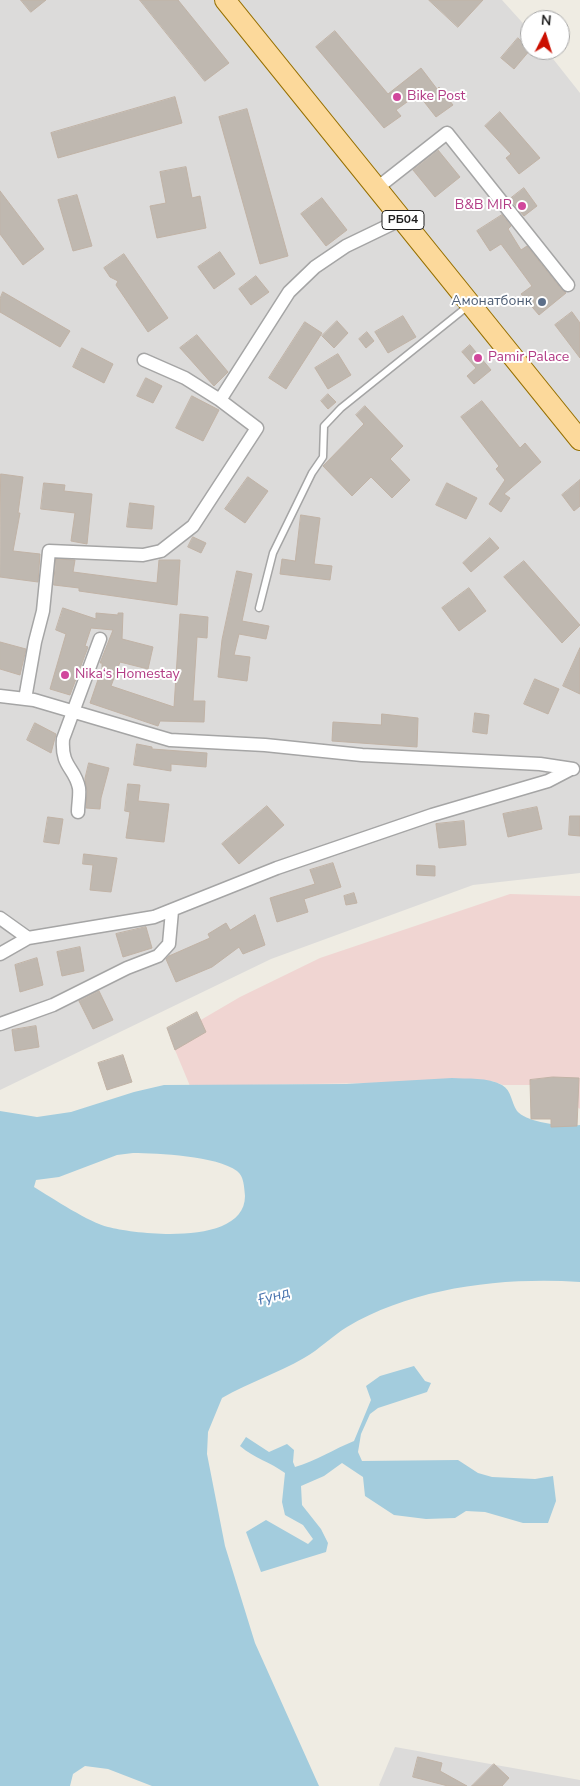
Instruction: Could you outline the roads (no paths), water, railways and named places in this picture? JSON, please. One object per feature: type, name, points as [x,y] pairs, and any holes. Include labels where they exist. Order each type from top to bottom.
[{"type":"main road","name":"РБ04","points":[[226,0],[580,440]]},
{"type":"street","points":[[377,188],[446,133],[568,285]]},
{"type":"street","points":[[220,400],[289,292],[314,267],[346,246],[402,218]]},
{"type":"street","points":[[25,699],[35,642],[43,611],[48,551],[143,555],[160,551],[193,526],[257,428],[220,400],[185,378],[144,360]]},
{"type":"street","points":[[78,812],[78,787],[65,762],[62,751],[63,739],[100,639]]},
{"type":"street","points":[[0,696],[25,699],[170,740],[265,745],[362,755],[540,764],[576,769]]},
{"type":"street","points":[[0,954],[28,938],[154,917],[277,868],[432,815],[548,781],[576,769]]},
{"type":"street","points":[[0,1024],[53,1005],[127,968],[158,956],[169,944],[172,911]]},
{"type":"street","points":[[0,918],[28,938]]},
{"type":"lane","points":[[259,608],[273,553],[312,473],[323,457],[324,426],[368,386],[471,304]]},
{"type":"water","name":"Ғунд","points":[[452,1078],[496,1082],[505,1087],[510,1093],[517,1111],[529,1119],[556,1125],[580,1125],[580,1282],[521,1281],[490,1283],[430,1294],[401,1302],[373,1313],[336,1334],[304,1358],[222,1398],[208,1432],[207,1454],[225,1546],[255,1643],[319,1786],[152,1786],[108,1769],[85,1766],[73,1774],[70,1786],[0,1786],[0,1111],[37,1117],[71,1112],[134,1092],[164,1085],[346,1084]],"holes":[[[133,1153],[202,1159],[228,1166],[239,1173],[244,1185],[245,1196],[240,1212],[228,1223],[210,1230],[188,1233],[142,1233],[100,1225],[34,1187],[36,1180],[59,1177],[117,1155]]]},
{"type":"water","points":[[414,1366],[425,1381],[431,1383],[427,1392],[378,1408],[370,1414],[361,1434],[358,1452],[362,1461],[458,1460],[478,1473],[492,1477],[535,1479],[553,1476],[556,1501],[548,1523],[523,1523],[485,1512],[466,1511],[455,1518],[426,1519],[394,1515],[365,1496],[363,1477],[342,1463],[324,1476],[301,1486],[302,1505],[321,1529],[328,1543],[326,1552],[261,1572],[246,1532],[266,1520],[308,1544],[313,1539],[303,1525],[285,1515],[282,1502],[285,1473],[240,1446],[246,1437],[269,1452],[287,1444],[294,1450],[293,1462],[295,1467],[310,1462],[354,1441],[371,1400],[366,1386],[380,1376]]},
{"type":"place","name":"Bike Post","points":[[397,97]]},
{"type":"place","name":"B&B MIR","points":[[522,206]]},
{"type":"place","name":"Амонатбонк","points":[[542,302]]},
{"type":"place","name":"Pamir Palace","points":[[478,358]]},
{"type":"place","name":"Nika‘s Homestay","points":[[65,675]]}]
